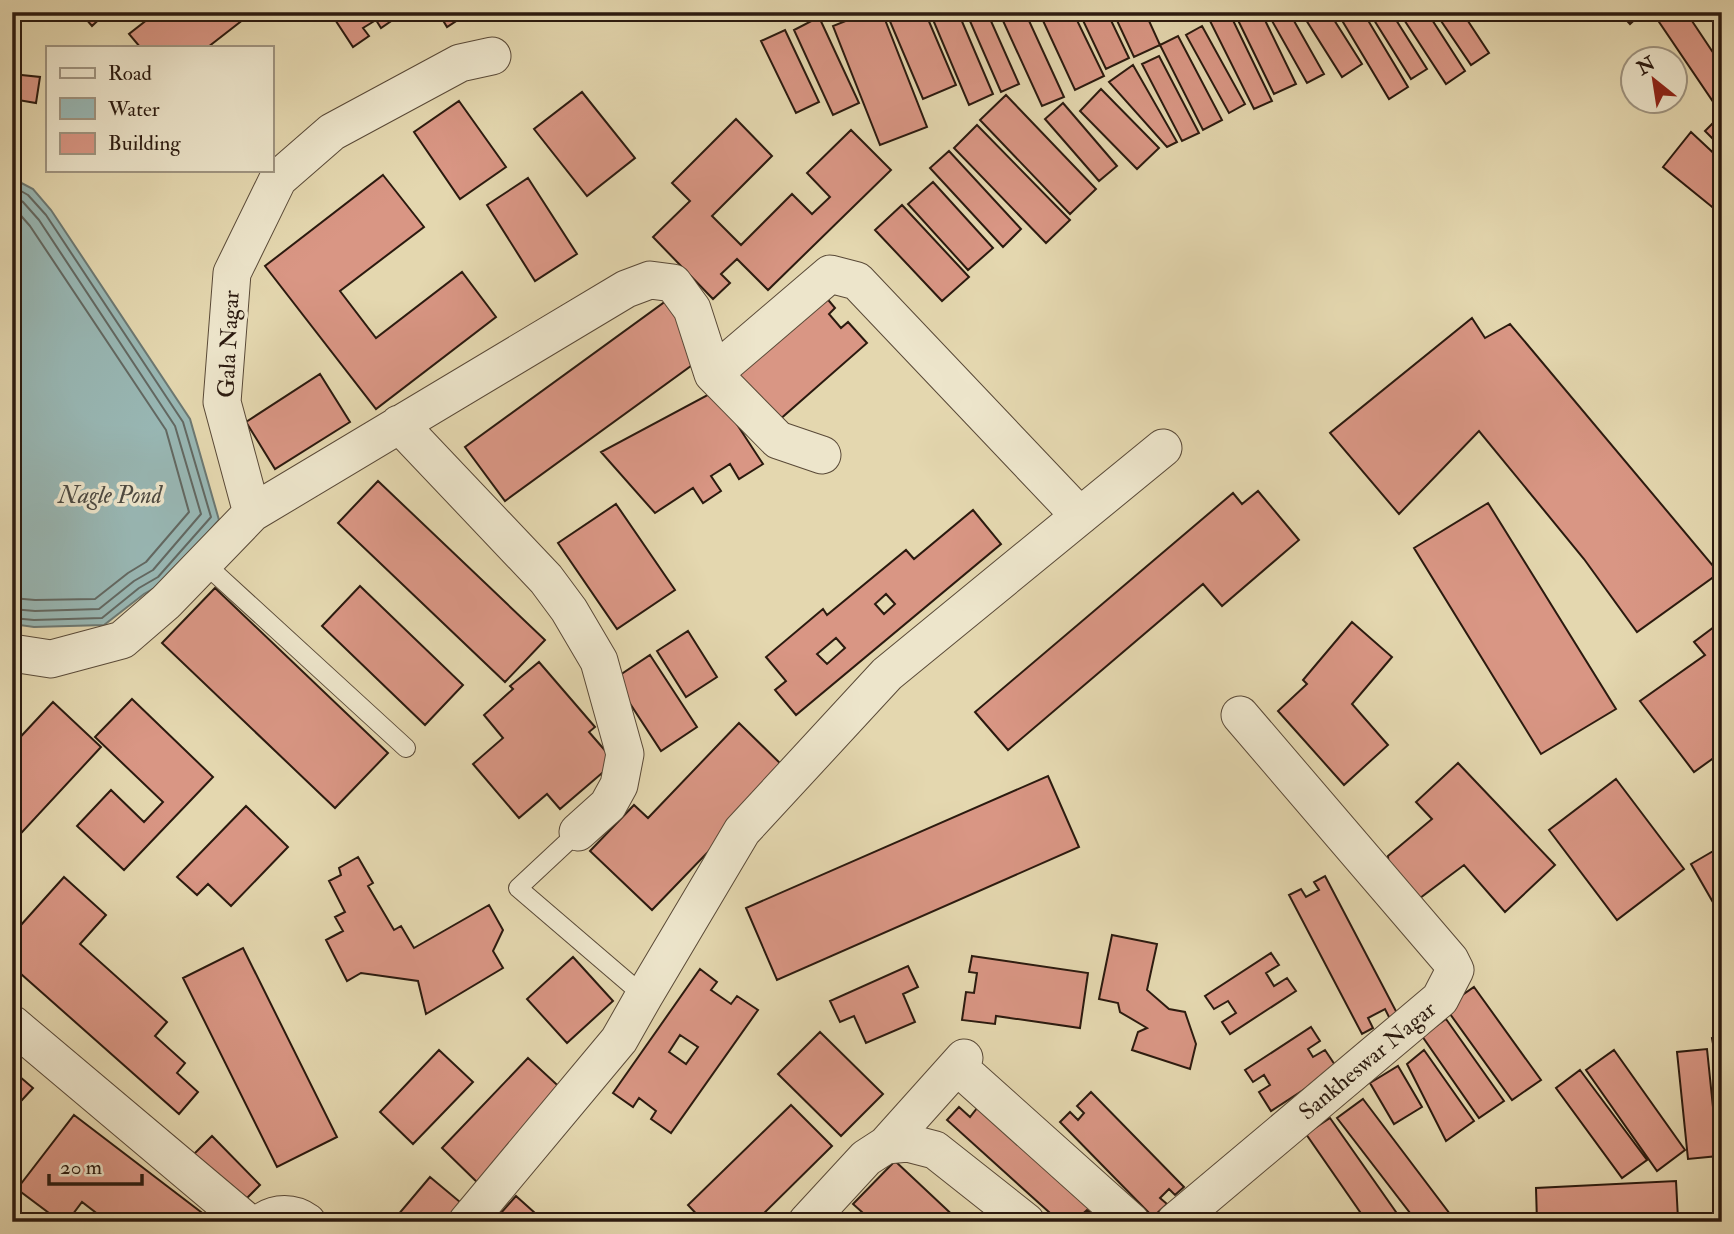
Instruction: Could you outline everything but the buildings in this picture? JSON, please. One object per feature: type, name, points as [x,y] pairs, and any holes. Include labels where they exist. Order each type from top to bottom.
[{"type":"street","name":"Gala Nagar","points":[[252,513],[222,402],[231,286],[232,274],[278,180],[332,132],[460,63],[492,56]]},
{"type":"street","points":[[713,374],[830,274],[857,281],[1080,516]]},
{"type":"street","points":[[12,653],[51,659],[122,640],[166,602],[252,513],[626,289],[650,280],[673,283],[692,309],[713,374],[778,440],[822,455]]},
{"type":"street","points":[[399,424],[546,579],[569,610],[599,661],[625,754],[619,785],[608,805],[578,832]]},
{"type":"street","points":[[467,1222],[620,1040],[643,996],[742,831],[887,674],[1163,448]]},
{"type":"street","name":"Sankheswar Nagar","points":[[1175,1222],[1440,999],[1455,970],[1450,960],[1240,715]]},
{"type":"street","points":[[12,1024],[247,1222]]},
{"type":"street","points":[[807,1222],[866,1158],[886,1144],[961,1062],[1110,1215]]},
{"type":"street","points":[[886,1144],[908,1143],[935,1150],[1026,1222]]},
{"type":"street","points":[[262,1222],[276,1215],[288,1214],[301,1217],[307,1222]]},
{"type":"lane","points":[[204,563],[406,748]]},
{"type":"lane","points":[[578,832],[518,888],[643,996]]},
{"type":"water","name":"Nagle Pond","points":[[12,178],[33,189],[51,210],[190,419],[219,520],[163,583],[104,625],[34,627],[12,624]]}]
